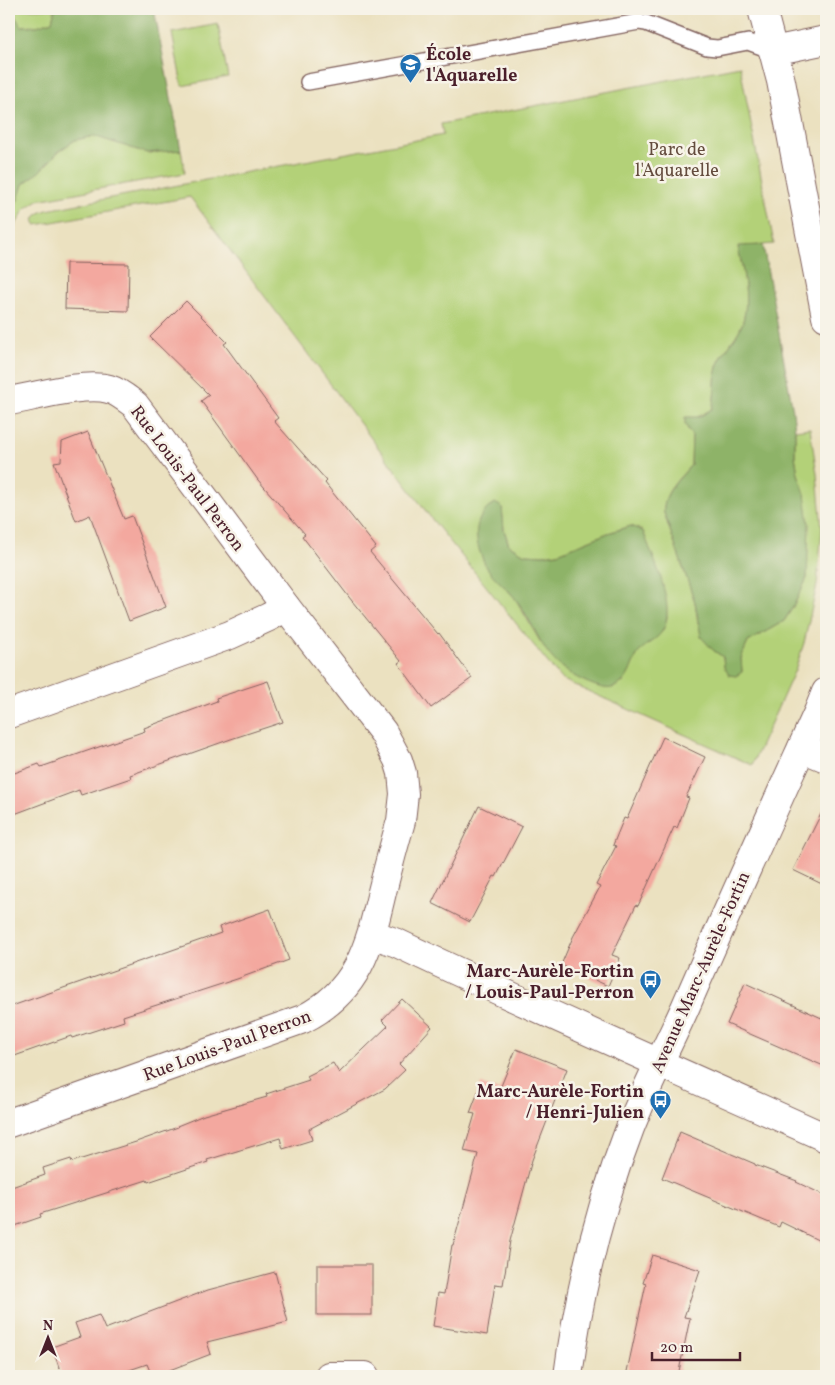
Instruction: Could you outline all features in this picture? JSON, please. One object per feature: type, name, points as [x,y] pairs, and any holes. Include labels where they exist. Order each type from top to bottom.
[{"type":"street","points":[[762,9],[785,100],[826,317]]},
{"type":"street","points":[[773,51],[826,40]]},
{"type":"street","name":"Rue Louis-Paul Perron","points":[[9,401],[90,387],[107,388],[128,399],[383,732],[398,760],[404,785],[404,806],[372,934],[358,970],[341,993],[310,1016],[9,1123]]},
{"type":"street","points":[[9,714],[230,635],[286,607]]},
{"type":"street","name":"Avenue Marc-Aurèle-Fortin","points":[[568,1376],[581,1299],[593,1246],[608,1192],[631,1126],[730,904],[814,753],[826,692]]},
{"type":"street","points":[[372,934],[397,943],[604,1039],[660,1062],[826,1138]]},
{"type":"street","points":[[329,1376],[365,1376]]},
{"type":"lane","points":[[308,82],[639,22],[708,47],[717,48],[748,42],[773,51]]},
{"type":"green space","points":[[9,9],[13,9],[13,13],[21,26],[37,26],[52,21],[55,9],[154,9],[181,150],[147,153],[94,136],[75,140],[59,151],[39,172],[23,184],[18,200],[9,207]]},
{"type":"green space","points":[[13,9],[55,9],[52,21],[37,26],[21,26],[13,13]]},
{"type":"green space","points":[[218,24],[228,77],[182,86],[172,33]]},
{"type":"green space","name":"Parc de l'Aquarelle","points":[[740,66],[774,244],[738,247],[746,297],[744,317],[741,327],[717,367],[712,409],[685,424],[692,436],[691,465],[668,493],[664,513],[695,602],[698,623],[713,650],[723,657],[724,667],[742,672],[741,658],[748,642],[784,621],[807,578],[805,494],[798,474],[795,456],[795,430],[810,428],[817,474],[822,529],[817,585],[804,643],[795,670],[752,765],[561,679],[431,518],[190,197],[36,225],[34,219],[39,213],[47,210],[443,135],[441,124]],"holes":[[[502,508],[504,530],[509,545],[525,554],[542,555],[558,553],[631,526],[643,531],[664,591],[667,618],[661,633],[639,651],[623,683],[541,643],[515,598],[487,567],[480,548]]]},
{"type":"green space","points":[[94,136],[147,153],[181,150],[185,173],[38,200],[25,209],[15,226],[9,227],[9,207],[18,200],[23,184],[39,172],[59,151],[75,140]]},
{"type":"green space","points":[[763,245],[793,411],[795,456],[798,474],[805,494],[809,524],[807,578],[784,621],[748,642],[741,658],[742,672],[736,676],[729,675],[724,667],[723,657],[713,650],[701,637],[695,602],[664,513],[664,506],[668,493],[691,465],[692,436],[685,424],[685,417],[699,417],[712,409],[717,367],[741,327],[744,317],[746,297],[738,246]]},
{"type":"green space","points":[[495,503],[502,507],[504,530],[509,545],[525,554],[542,555],[558,553],[631,526],[643,531],[666,597],[666,623],[661,633],[637,655],[624,681],[619,685],[612,688],[595,686],[571,674],[559,665],[550,656],[514,597],[486,566],[477,540],[478,523],[481,516]]},
{"type":"building","points":[[66,263],[129,264],[128,311],[65,309]]},
{"type":"building","points":[[186,301],[227,342],[224,344],[278,418],[274,421],[327,481],[325,483],[376,547],[370,552],[439,633],[472,678],[431,708],[398,663],[401,661],[302,536],[305,534],[258,480],[201,401],[209,395],[150,337]]},
{"type":"building","points":[[88,432],[124,519],[132,516],[166,607],[129,621],[90,515],[76,521],[54,462],[61,461],[62,442]]},
{"type":"building","points":[[268,681],[283,722],[130,775],[131,778],[81,795],[79,790],[9,816],[9,775],[39,764],[41,767],[145,731],[144,728],[217,701],[216,698]]},
{"type":"building","points":[[663,737],[705,757],[686,797],[689,798],[677,828],[674,827],[638,906],[636,905],[612,955],[620,958],[608,986],[561,965],[573,937],[600,887],[596,885],[616,846],[613,845],[624,818],[627,819]]},
{"type":"building","points":[[826,804],[826,886],[793,870]]},
{"type":"building","points":[[479,806],[522,827],[470,922],[432,903]]},
{"type":"building","points":[[270,909],[289,960],[123,1016],[124,1021],[72,1038],[71,1036],[9,1058],[9,1007],[221,933],[219,927]]},
{"type":"building","points":[[745,983],[826,1020],[826,1067],[727,1024]]},
{"type":"building","points":[[402,999],[432,1027],[399,1064],[405,1070],[385,1089],[309,1129],[312,1140],[283,1149],[280,1138],[207,1160],[208,1162],[148,1182],[147,1180],[40,1214],[41,1217],[9,1228],[9,1188],[45,1175],[43,1168],[71,1159],[72,1162],[136,1142],[178,1127],[204,1115],[267,1097],[266,1094],[309,1080],[307,1076],[333,1063],[339,1073],[388,1026],[382,1020]]},
{"type":"building","points":[[516,1049],[567,1069],[532,1160],[510,1241],[503,1285],[495,1284],[487,1335],[433,1326],[438,1293],[444,1294],[452,1245],[478,1154],[464,1151],[475,1114],[470,1113],[481,1084],[499,1091]]},
{"type":"building","points":[[680,1132],[797,1181],[826,1196],[826,1244],[781,1222],[779,1227],[662,1178]]},
{"type":"building","points":[[652,1255],[700,1270],[684,1317],[690,1318],[678,1376],[626,1376],[646,1284],[643,1283]]},
{"type":"building","points":[[317,1265],[372,1265],[372,1315],[317,1315]]},
{"type":"building","points":[[275,1272],[288,1322],[207,1342],[211,1354],[154,1376],[152,1376],[147,1364],[112,1376],[62,1376],[52,1347],[80,1337],[75,1323],[99,1315],[105,1329],[208,1290]]},
{"type":"place","name":"École l'Aquarelle","points":[[410,83]]},
{"type":"place","name":"Marc-Aurèle-Fortin / Louis-Paul-Perron","points":[[650,1000]]},
{"type":"place","name":"Marc-Aurèle-Fortin / Henri-Julien","points":[[660,1120]]}]
